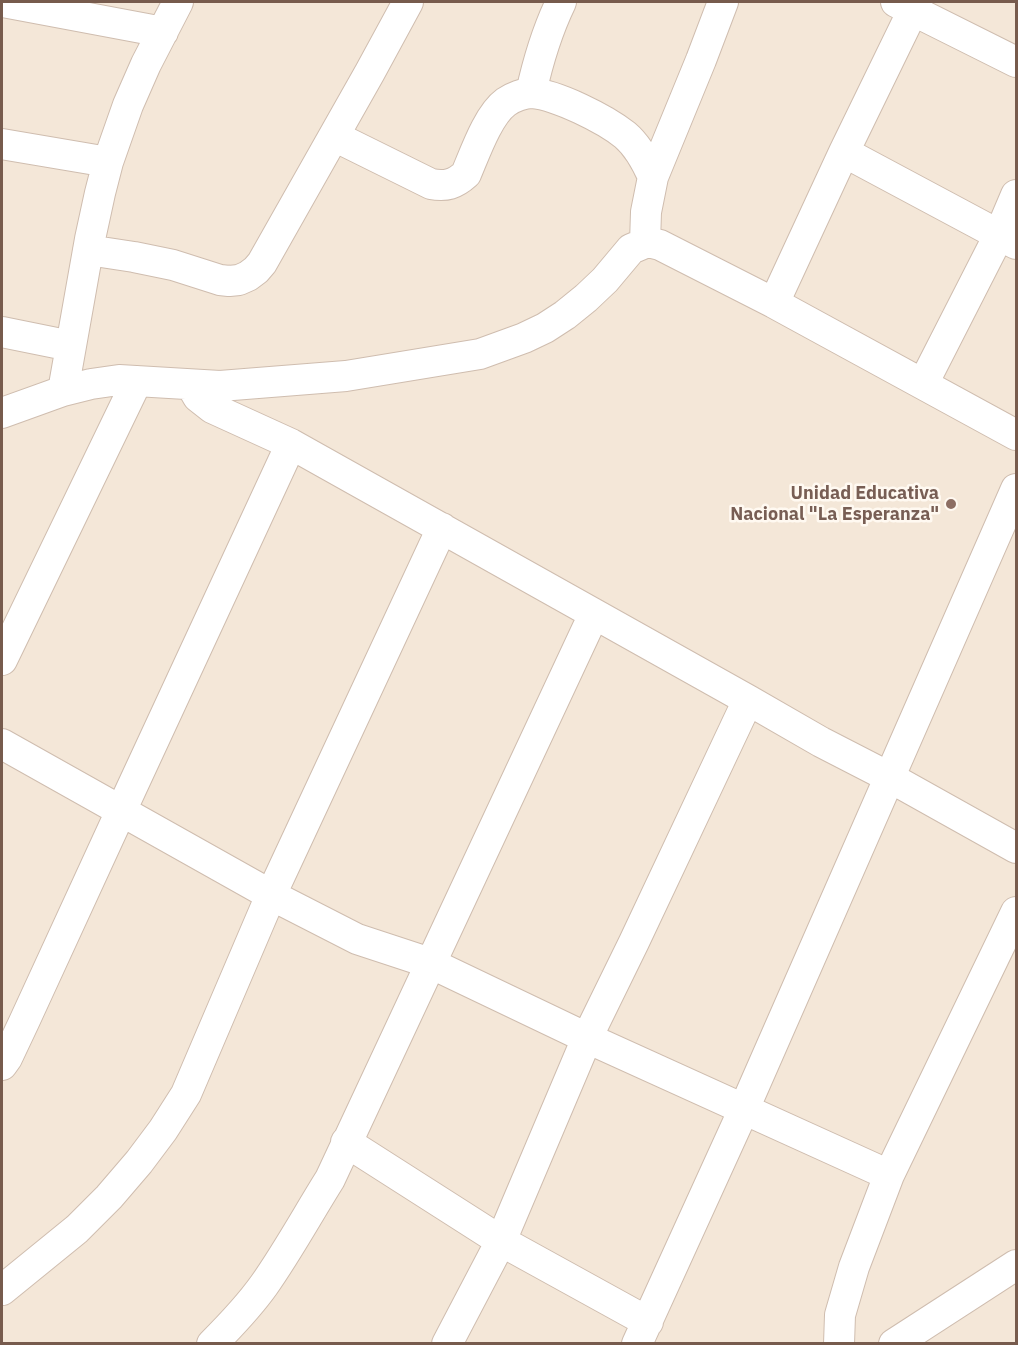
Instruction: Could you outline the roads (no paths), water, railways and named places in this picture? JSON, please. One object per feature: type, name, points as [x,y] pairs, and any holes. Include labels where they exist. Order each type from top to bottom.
[{"type":"street","points":[[3,2],[163,32]]},
{"type":"street","points":[[63,391],[88,250],[108,162],[128,105],[178,2]]},
{"type":"street","points":[[88,250],[173,265],[220,280],[239,280],[256,270],[408,2]]},
{"type":"street","points":[[531,93],[538,62],[561,2]]},
{"type":"street","points":[[645,243],[646,212],[653,177],[723,2]]},
{"type":"street","points":[[774,303],[909,4],[1017,63]]},
{"type":"street","points":[[334,136],[431,184],[449,185],[466,174],[499,108],[514,98],[531,93],[565,102],[614,127],[635,145],[644,157],[653,177]]},
{"type":"street","points":[[2,144],[108,162]]},
{"type":"street","points":[[844,152],[1008,239]]},
{"type":"street","points":[[923,384],[1008,239],[1017,195]]},
{"type":"street","points":[[2,413],[63,391],[119,380],[220,386],[346,376],[480,354],[545,328],[586,298],[605,280],[631,249],[645,243],[652,243],[774,303],[1017,435]]},
{"type":"street","points":[[2,332],[71,346]]},
{"type":"street","points":[[2,660],[137,381]]},
{"type":"street","points":[[191,385],[198,397],[212,408],[291,444],[821,742],[890,777],[1017,848]]},
{"type":"street","points":[[2,1065],[291,444]]},
{"type":"street","points":[[346,1142],[643,1333],[1017,489]]},
{"type":"street","points":[[2,1290],[77,1229],[117,1188],[164,1130],[186,1094],[271,895],[442,528]]},
{"type":"street","points":[[212,1344],[264,1286],[330,1179],[594,614]]},
{"type":"street","points":[[447,1344],[501,1241],[586,1038],[639,932],[748,700]]},
{"type":"street","points":[[2,744],[271,895],[357,939],[430,963],[586,1038],[889,1175]]},
{"type":"street","points":[[839,1344],[840,1315],[854,1267],[889,1175],[1017,912]]},
{"type":"street","points":[[894,1344],[1017,1265]]},
{"type":"place","name":"Unidad Educativa Nacional \"La Esperanza\"","points":[[951,504]]}]
